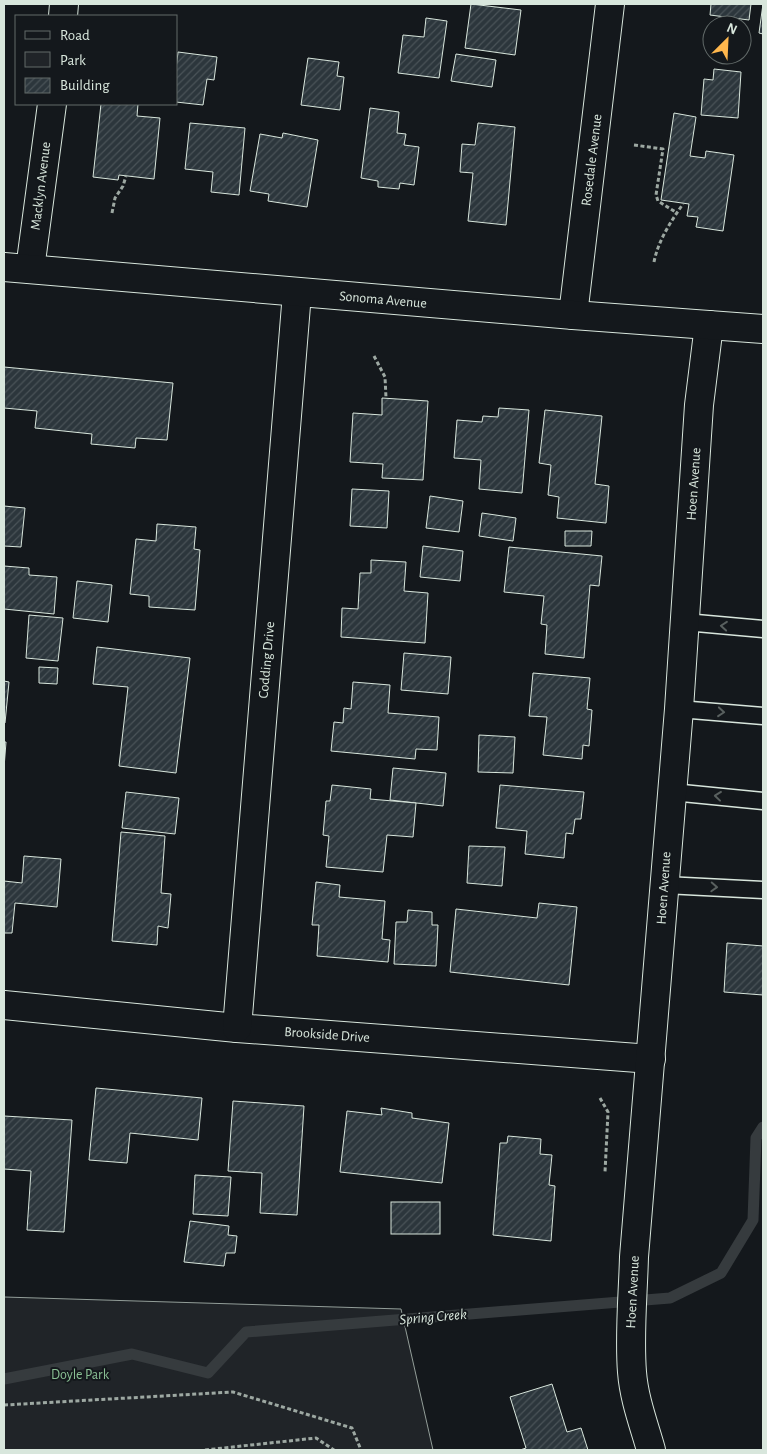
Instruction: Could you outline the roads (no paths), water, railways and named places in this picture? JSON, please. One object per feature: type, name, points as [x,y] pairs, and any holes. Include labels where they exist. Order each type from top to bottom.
[{"type":"street","name":"Rosedale Avenue","points":[[573,315],[610,4]]},
{"type":"street","name":"Macklyn Avenue","points":[[17,268],[52,105]]},
{"type":"street","name":"Sonoma Avenue","points":[[17,268],[297,293],[763,328]]},
{"type":"street","name":"Codding Drive","points":[[237,1028],[297,293]]},
{"type":"street","name":"Hoen Avenue","points":[[651,1450],[632,1374],[630,1343],[634,1257],[679,709],[699,405],[709,324]]},
{"type":"street","name":"Brookside Drive","points":[[4,1005],[237,1028],[651,1059]]},
{"type":"lane","points":[[685,622],[763,629]]},
{"type":"lane","points":[[679,709],[763,716]]},
{"type":"lane","points":[[672,792],[763,801]]},
{"type":"lane","points":[[665,885],[763,890]]},
{"type":"waterway","name":"Spring Creek","points":[[4,1379],[132,1354],[208,1373],[246,1332],[670,1298],[721,1273],[753,1220],[756,1138],[763,1127]]},
{"type":"park label","name":"Doyle Park","points":[[80,1375]]}]
